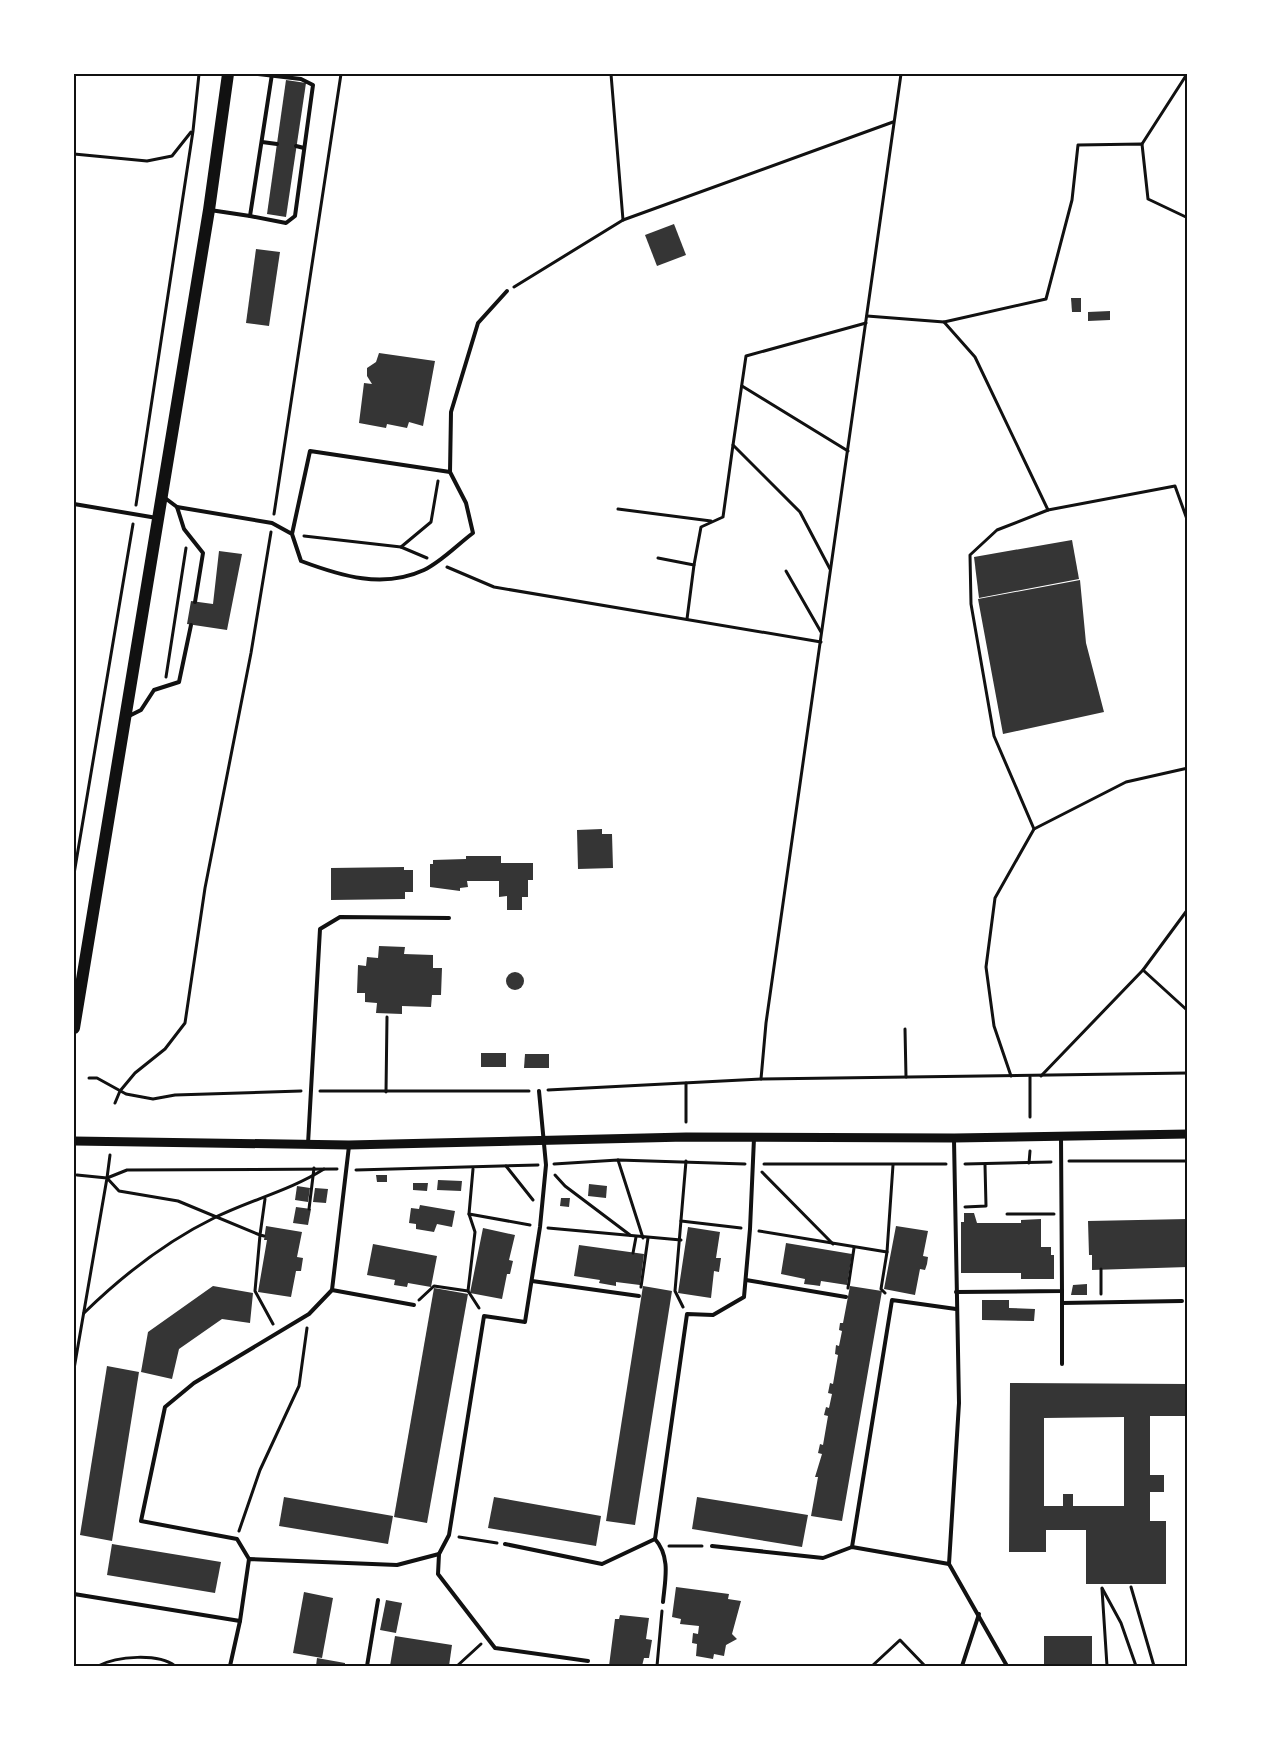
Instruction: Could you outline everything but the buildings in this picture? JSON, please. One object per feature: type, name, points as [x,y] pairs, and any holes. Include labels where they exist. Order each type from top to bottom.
[{"type":"highway","points":[[74,1028],[163,495],[209,210],[228,74]]},
{"type":"main road","points":[[74,1141],[349,1145],[754,1137],[954,1138],[1188,1134]]},
{"type":"lane","points":[[209,210],[286,223],[295,216],[313,85],[301,79],[258,74]]},
{"type":"lane","points":[[250,216],[272,75]]},
{"type":"lane","points":[[262,142],[277,144]]},
{"type":"lane","points":[[297,146],[304,148]]},
{"type":"lane","points":[[450,472],[310,451],[292,534],[301,561],[359,579],[387,581],[425,570],[472,533],[466,503],[450,472],[451,412],[478,323],[507,291]]},
{"type":"lane","points":[[163,495],[177,507],[189,534],[203,553],[195,602]]},
{"type":"lane","points":[[74,504],[158,518]]},
{"type":"lane","points":[[177,507],[272,523],[292,534]]},
{"type":"lane","points":[[126,718],[141,710],[154,690],[179,682],[192,625]]},
{"type":"lane","points":[[308,1144],[320,929],[340,917],[449,918]]},
{"type":"lane","points":[[539,1091],[546,1165],[540,1227],[525,1322],[484,1316],[450,1535],[439,1554],[438,1574],[495,1648],[588,1661]]},
{"type":"lane","points":[[1061,1136],[1062,1364]]},
{"type":"lane","points":[[655,1539],[687,1314],[713,1315],[744,1297],[750,1230],[754,1137]]},
{"type":"lane","points":[[954,1138],[959,1403],[949,1564],[979,1613],[1007,1666]]},
{"type":"lane","points":[[230,1666],[240,1621],[249,1559],[237,1539],[141,1521],[165,1407],[194,1383],[309,1314],[332,1290],[349,1170],[349,1145]]},
{"type":"lane","points":[[746,1280],[846,1297]]},
{"type":"lane","points":[[531,1281],[639,1296]]},
{"type":"lane","points":[[332,1290],[414,1305]]},
{"type":"lane","points":[[956,1292],[1062,1291]]},
{"type":"lane","points":[[852,1547],[892,1300],[956,1309]]},
{"type":"lane","points":[[1062,1303],[1182,1301]]},
{"type":"lane","points":[[505,1544],[602,1564],[655,1539]]},
{"type":"lane","points":[[655,1539],[662,1546],[667,1565],[663,1602]]},
{"type":"lane","points":[[712,1546],[823,1558],[852,1547],[949,1564]]},
{"type":"lane","points":[[249,1559],[397,1565],[439,1554]]},
{"type":"lane","points":[[74,1594],[240,1621]]},
{"type":"lane","points":[[367,1666],[378,1600]]},
{"type":"lane","points":[[962,1666],[979,1613]]},
{"type":"path","points":[[74,874],[135,513],[199,74]]},
{"type":"path","points":[[115,1103],[120,1091],[135,1073],[165,1049],[185,1023],[205,888],[251,653],[341,74]]},
{"type":"path","points":[[611,74],[623,220]]},
{"type":"path","points":[[761,1079],[766,1023],[901,74]]},
{"type":"path","points":[[1187,74],[1142,144],[1148,199],[1188,218]]},
{"type":"path","points":[[507,291],[623,220],[893,122]]},
{"type":"path","points":[[74,153],[147,161],[172,156],[192,131]]},
{"type":"path","points":[[867,316],[944,322],[1046,299],[1072,200],[1078,145],[1142,144]]},
{"type":"path","points":[[944,322],[975,357],[1048,510]]},
{"type":"path","points":[[687,619],[701,527],[723,517],[746,356],[866,323]]},
{"type":"path","points":[[742,386],[848,451]]},
{"type":"path","points":[[733,445],[800,512],[831,571]]},
{"type":"path","points":[[401,547],[431,522],[439,470]]},
{"type":"path","points":[[1034,829],[994,736],[970,604],[970,555],[998,530],[1048,510],[1175,486],[1188,522]]},
{"type":"path","points":[[618,509],[713,521]]},
{"type":"path","points":[[164,687],[189,534]]},
{"type":"path","points":[[292,534],[401,547],[494,587],[820,642]]},
{"type":"path","points":[[658,558],[694,565]]},
{"type":"path","points":[[786,571],[822,634]]},
{"type":"path","points":[[1011,1076],[994,1026],[986,968],[995,898],[1034,829],[1126,782],[1188,768]]},
{"type":"path","points":[[1041,1077],[1143,970],[1188,909]]},
{"type":"path","points":[[1143,970],[1188,1011]]},
{"type":"path","points":[[386,1092],[387,1017]]},
{"type":"path","points":[[905,1029],[906,1077]]},
{"type":"path","points":[[89,1078],[97,1078],[120,1091],[153,1099],[175,1095],[311,1090],[539,1091],[761,1079],[1041,1077],[1188,1073]]},
{"type":"path","points":[[1030,1076],[1030,1117]]},
{"type":"path","points":[[686,1083],[686,1122]]},
{"type":"path","points":[[1029,1163],[1030,1151]]},
{"type":"path","points":[[74,1369],[110,1155]]},
{"type":"path","points":[[76,1175],[107,1178],[128,1170],[473,1169],[618,1160],[893,1165],[1188,1161]]},
{"type":"path","points":[[618,1160],[645,1238],[639,1296]]},
{"type":"path","points":[[686,1161],[675,1291],[687,1314]]},
{"type":"path","points":[[754,1164],[833,1244]]},
{"type":"path","points":[[546,1165],[565,1186],[634,1237]]},
{"type":"path","points":[[892,1300],[881,1289],[887,1252],[893,1165]]},
{"type":"path","points":[[955,1206],[986,1206],[985,1165]]},
{"type":"path","points":[[506,1166],[542,1211]]},
{"type":"path","points":[[309,1209],[314,1168]]},
{"type":"path","points":[[84,1313],[141,1262],[176,1238],[216,1217],[265,1199],[314,1176],[325,1168]]},
{"type":"path","points":[[473,1169],[469,1214],[475,1232],[468,1291],[484,1316]]},
{"type":"path","points":[[107,1178],[120,1191],[178,1201],[262,1236]]},
{"type":"path","points":[[265,1199],[255,1291],[278,1333]]},
{"type":"path","points":[[969,1207],[969,1213]]},
{"type":"path","points":[[469,1214],[540,1227],[681,1240]]},
{"type":"path","points":[[1007,1214],[1061,1214]]},
{"type":"path","points":[[681,1221],[887,1252]]},
{"type":"path","points":[[633,1253],[634,1237]]},
{"type":"path","points":[[846,1297],[854,1248]]},
{"type":"path","points":[[1101,1269],[1101,1294]]},
{"type":"path","points":[[414,1305],[434,1286],[468,1291]]},
{"type":"path","points":[[237,1539],[260,1470],[299,1386],[309,1314]]},
{"type":"path","points":[[450,1535],[490,1541]]},
{"type":"path","points":[[662,1546],[712,1546]]},
{"type":"path","points":[[1131,1587],[1154,1666]]},
{"type":"path","points":[[1107,1666],[1102,1588],[1121,1623],[1136,1666]]},
{"type":"path","points":[[657,1666],[663,1602]]},
{"type":"path","points":[[457,1666],[487,1639]]},
{"type":"path","points":[[872,1666],[900,1640],[925,1666]]},
{"type":"path","points":[[98,1666],[108,1661],[137,1657],[175,1666]]}]
